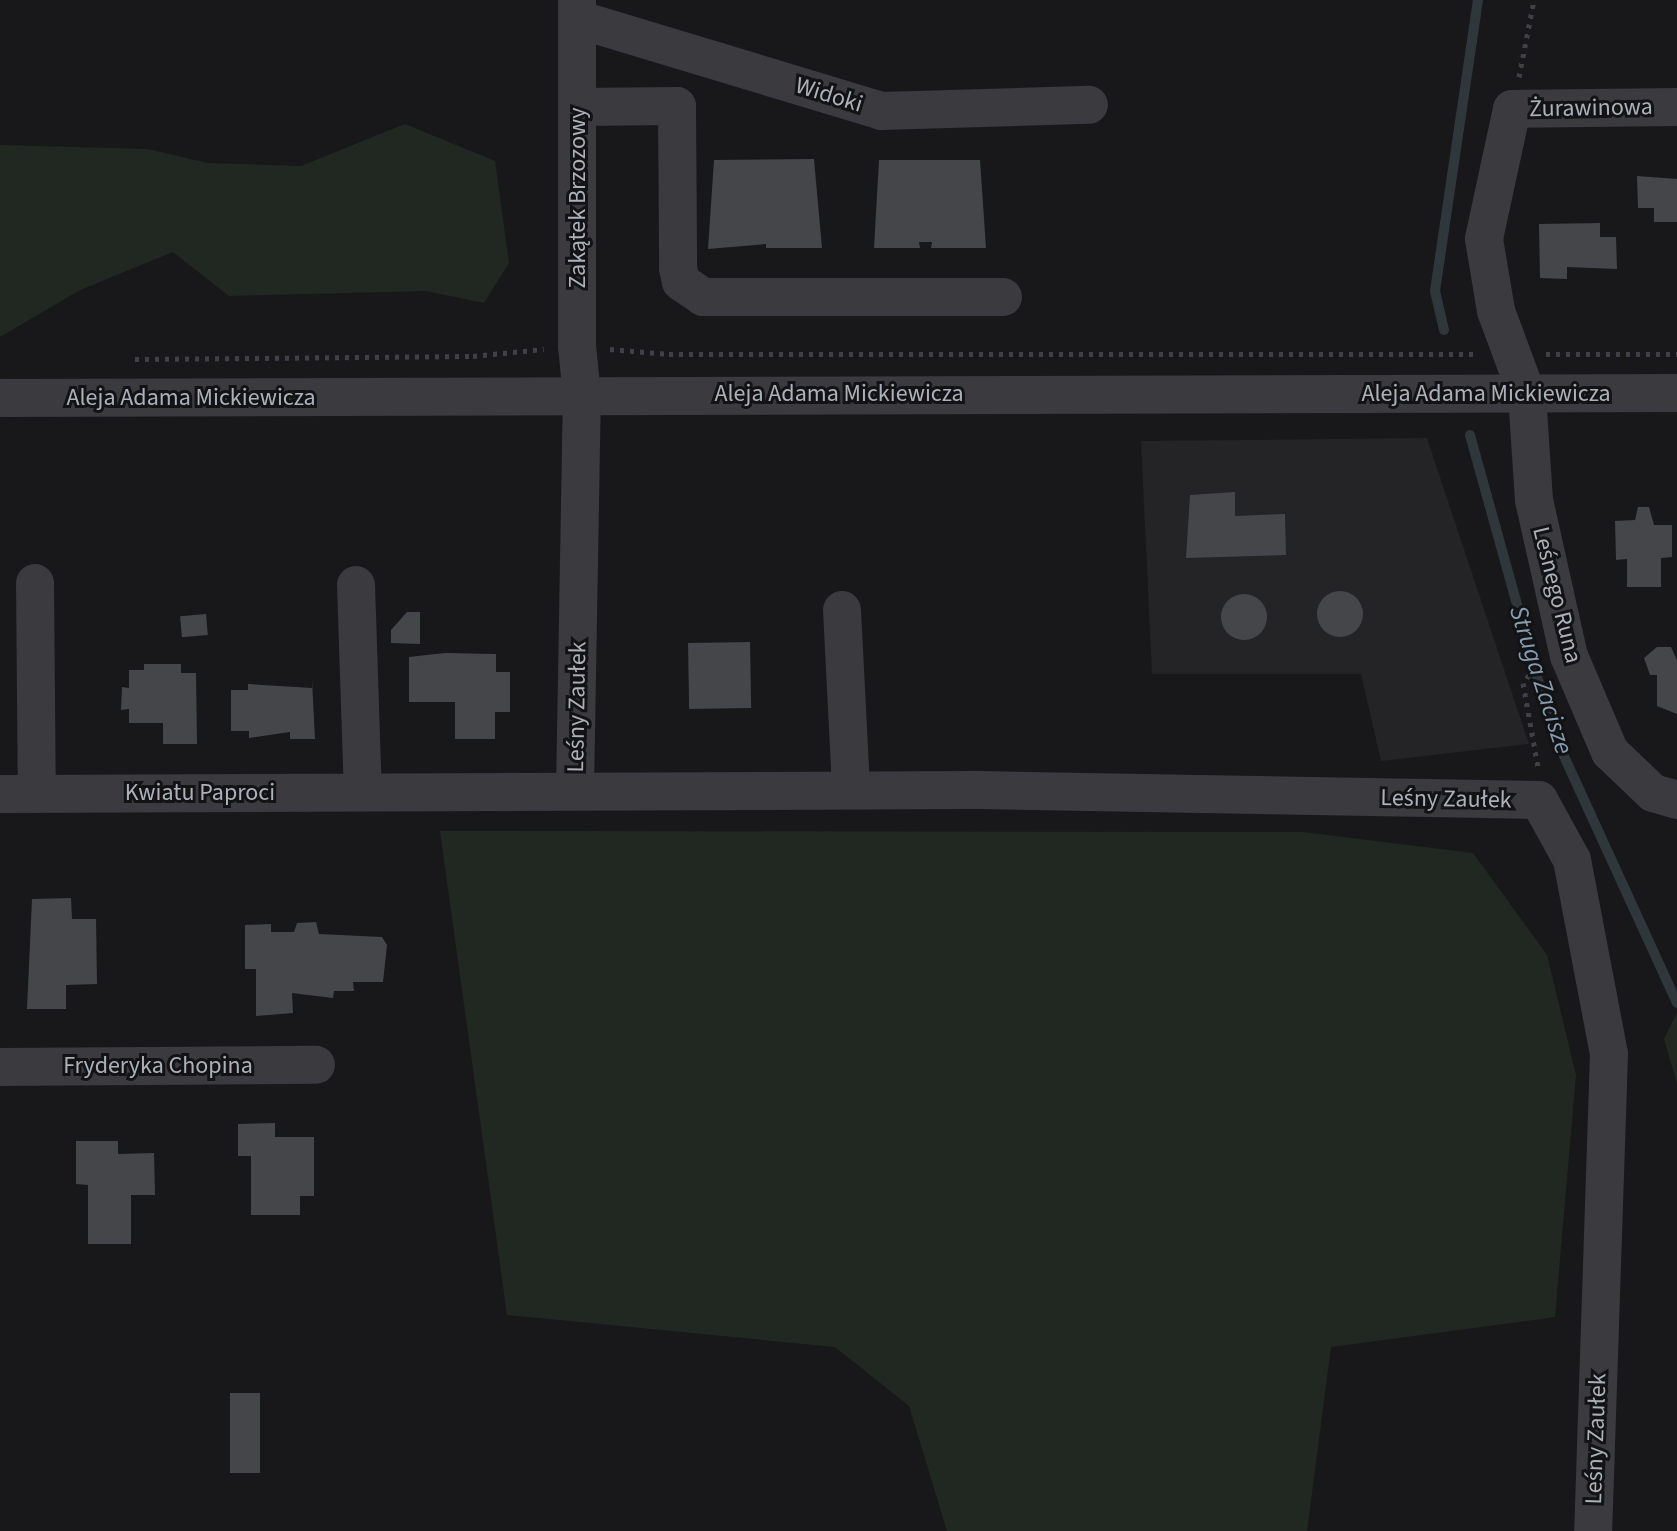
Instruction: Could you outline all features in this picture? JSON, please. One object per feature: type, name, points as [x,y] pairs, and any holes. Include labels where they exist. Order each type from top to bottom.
[{"type":"street","name":"Widoki","points":[[577,9],[881,111],[1089,105]]},
{"type":"street","name":"Zakątek Brzozowy","points":[[577,9],[577,346],[582,396]]},
{"type":"street","points":[[578,107],[677,106],[678,268],[681,282],[703,297],[1003,297]]},
{"type":"street","name":"Żurawinowa","points":[[1527,395],[1496,311],[1484,239],[1512,109],[1677,107]]},
{"type":"street","name":"Aleja Adama Mickiewicza","points":[[0,398],[1677,393]]},
{"type":"street","name":"Leśnego Runa","points":[[1527,395],[1534,500],[1567,647],[1610,752],[1653,793],[1677,800]]},
{"type":"street","name":"Leśny Zaułek","points":[[582,396],[575,790],[851,790],[1539,800],[1572,860],[1609,1054],[1593,1531]]},
{"type":"street","name":"Kwiatu Paproci","points":[[35,583],[18,794],[575,790]]},
{"type":"street","points":[[356,585],[363,791]]},
{"type":"street","points":[[842,610],[851,790]]},
{"type":"street","name":"Fryderyka Chopina","points":[[0,1067],[316,1065]]},
{"type":"path","points":[[1512,109],[1534,0]]},
{"type":"path","points":[[126,359],[473,356],[577,346],[669,354],[1677,354]]},
{"type":"path","points":[[1539,800],[1538,754],[1523,683],[1543,655],[1567,647]]},
{"type":"shaded area","points":[[405,124],[495,161],[509,263],[484,303],[426,291],[229,296],[173,252],[80,290],[0,337],[0,145],[147,149],[208,163],[301,166]]},
{"type":"shaded area","points":[[1427,438],[1529,744],[1381,761],[1361,674],[1152,674],[1141,441]]},
{"type":"shaded area","points":[[440,831],[1302,832],[1473,853],[1547,955],[1576,1075],[1555,1317],[1331,1347],[1307,1531],[947,1531],[909,1406],[835,1347],[507,1315]]},
{"type":"shaded area","points":[[1677,1012],[1677,1084],[1664,1039]]},
{"type":"building","points":[[814,159],[822,248],[766,248],[766,244],[708,249],[714,160]]},
{"type":"building","points":[[879,160],[980,160],[986,248],[931,248],[932,242],[919,242],[920,248],[874,248]]},
{"type":"building","points":[[1637,176],[1677,179],[1677,222],[1654,222],[1654,208],[1638,208]]},
{"type":"building","points":[[1600,223],[1600,237],[1616,237],[1617,269],[1567,267],[1567,279],[1540,278],[1539,224]]},
{"type":"building","points":[[1235,492],[1235,516],[1285,514],[1286,555],[1186,558],[1190,495]]},
{"type":"building","points":[[1638,507],[1649,507],[1654,525],[1672,525],[1672,557],[1661,558],[1661,587],[1627,587],[1627,559],[1616,560],[1615,521],[1635,520]]},
{"type":"building","points":[[1340,591],[1357,597],[1363,614],[1357,631],[1340,637],[1323,631],[1317,614],[1323,597]]},
{"type":"building","points":[[1244,594],[1253,595],[1260,601],[1266,608],[1266,626],[1260,633],[1253,639],[1244,640],[1235,639],[1228,633],[1222,626],[1221,617],[1222,608],[1228,601],[1235,595]]},
{"type":"building","points":[[407,612],[420,612],[420,644],[391,643],[391,630]]},
{"type":"building","points":[[206,614],[208,635],[182,637],[180,616]]},
{"type":"building","points":[[750,642],[751,708],[689,709],[688,643]]},
{"type":"building","points":[[1657,647],[1671,647],[1677,660],[1677,714],[1657,706],[1657,675],[1650,675],[1644,658]]},
{"type":"building","points":[[445,653],[496,654],[496,672],[510,672],[510,712],[495,712],[495,739],[455,739],[455,702],[409,702],[409,657]]},
{"type":"building","points":[[144,664],[181,664],[181,673],[196,673],[197,744],[163,744],[163,723],[129,723],[129,709],[121,710],[122,687],[129,688],[129,670],[144,670]]},
{"type":"building","points":[[312,680],[315,739],[290,739],[290,732],[249,738],[249,731],[231,731],[231,690],[248,690],[248,684],[312,688]]},
{"type":"building","points":[[71,898],[72,919],[96,919],[97,984],[66,985],[66,1009],[27,1009],[32,899]]},
{"type":"building","points":[[316,922],[319,934],[382,937],[387,945],[383,982],[353,982],[354,991],[334,991],[333,998],[292,993],[293,1013],[256,1016],[256,969],[245,969],[245,925],[271,924],[271,932],[294,932],[297,923]]},
{"type":"building","points":[[275,1123],[275,1137],[314,1137],[314,1196],[300,1196],[300,1215],[251,1215],[251,1156],[238,1156],[238,1124]]},
{"type":"building","points":[[76,1141],[118,1141],[118,1154],[154,1153],[155,1195],[131,1195],[131,1244],[88,1244],[88,1185],[76,1184]]},
{"type":"building","points":[[230,1393],[260,1393],[260,1473],[230,1473]]},
{"type":"waterway","name":"Struga Zacisze","points":[[1444,330],[1435,291],[1478,0]]},
{"type":"waterway","name":"Struga Zacisze","points":[[1470,435],[1552,730],[1677,1003]]}]
